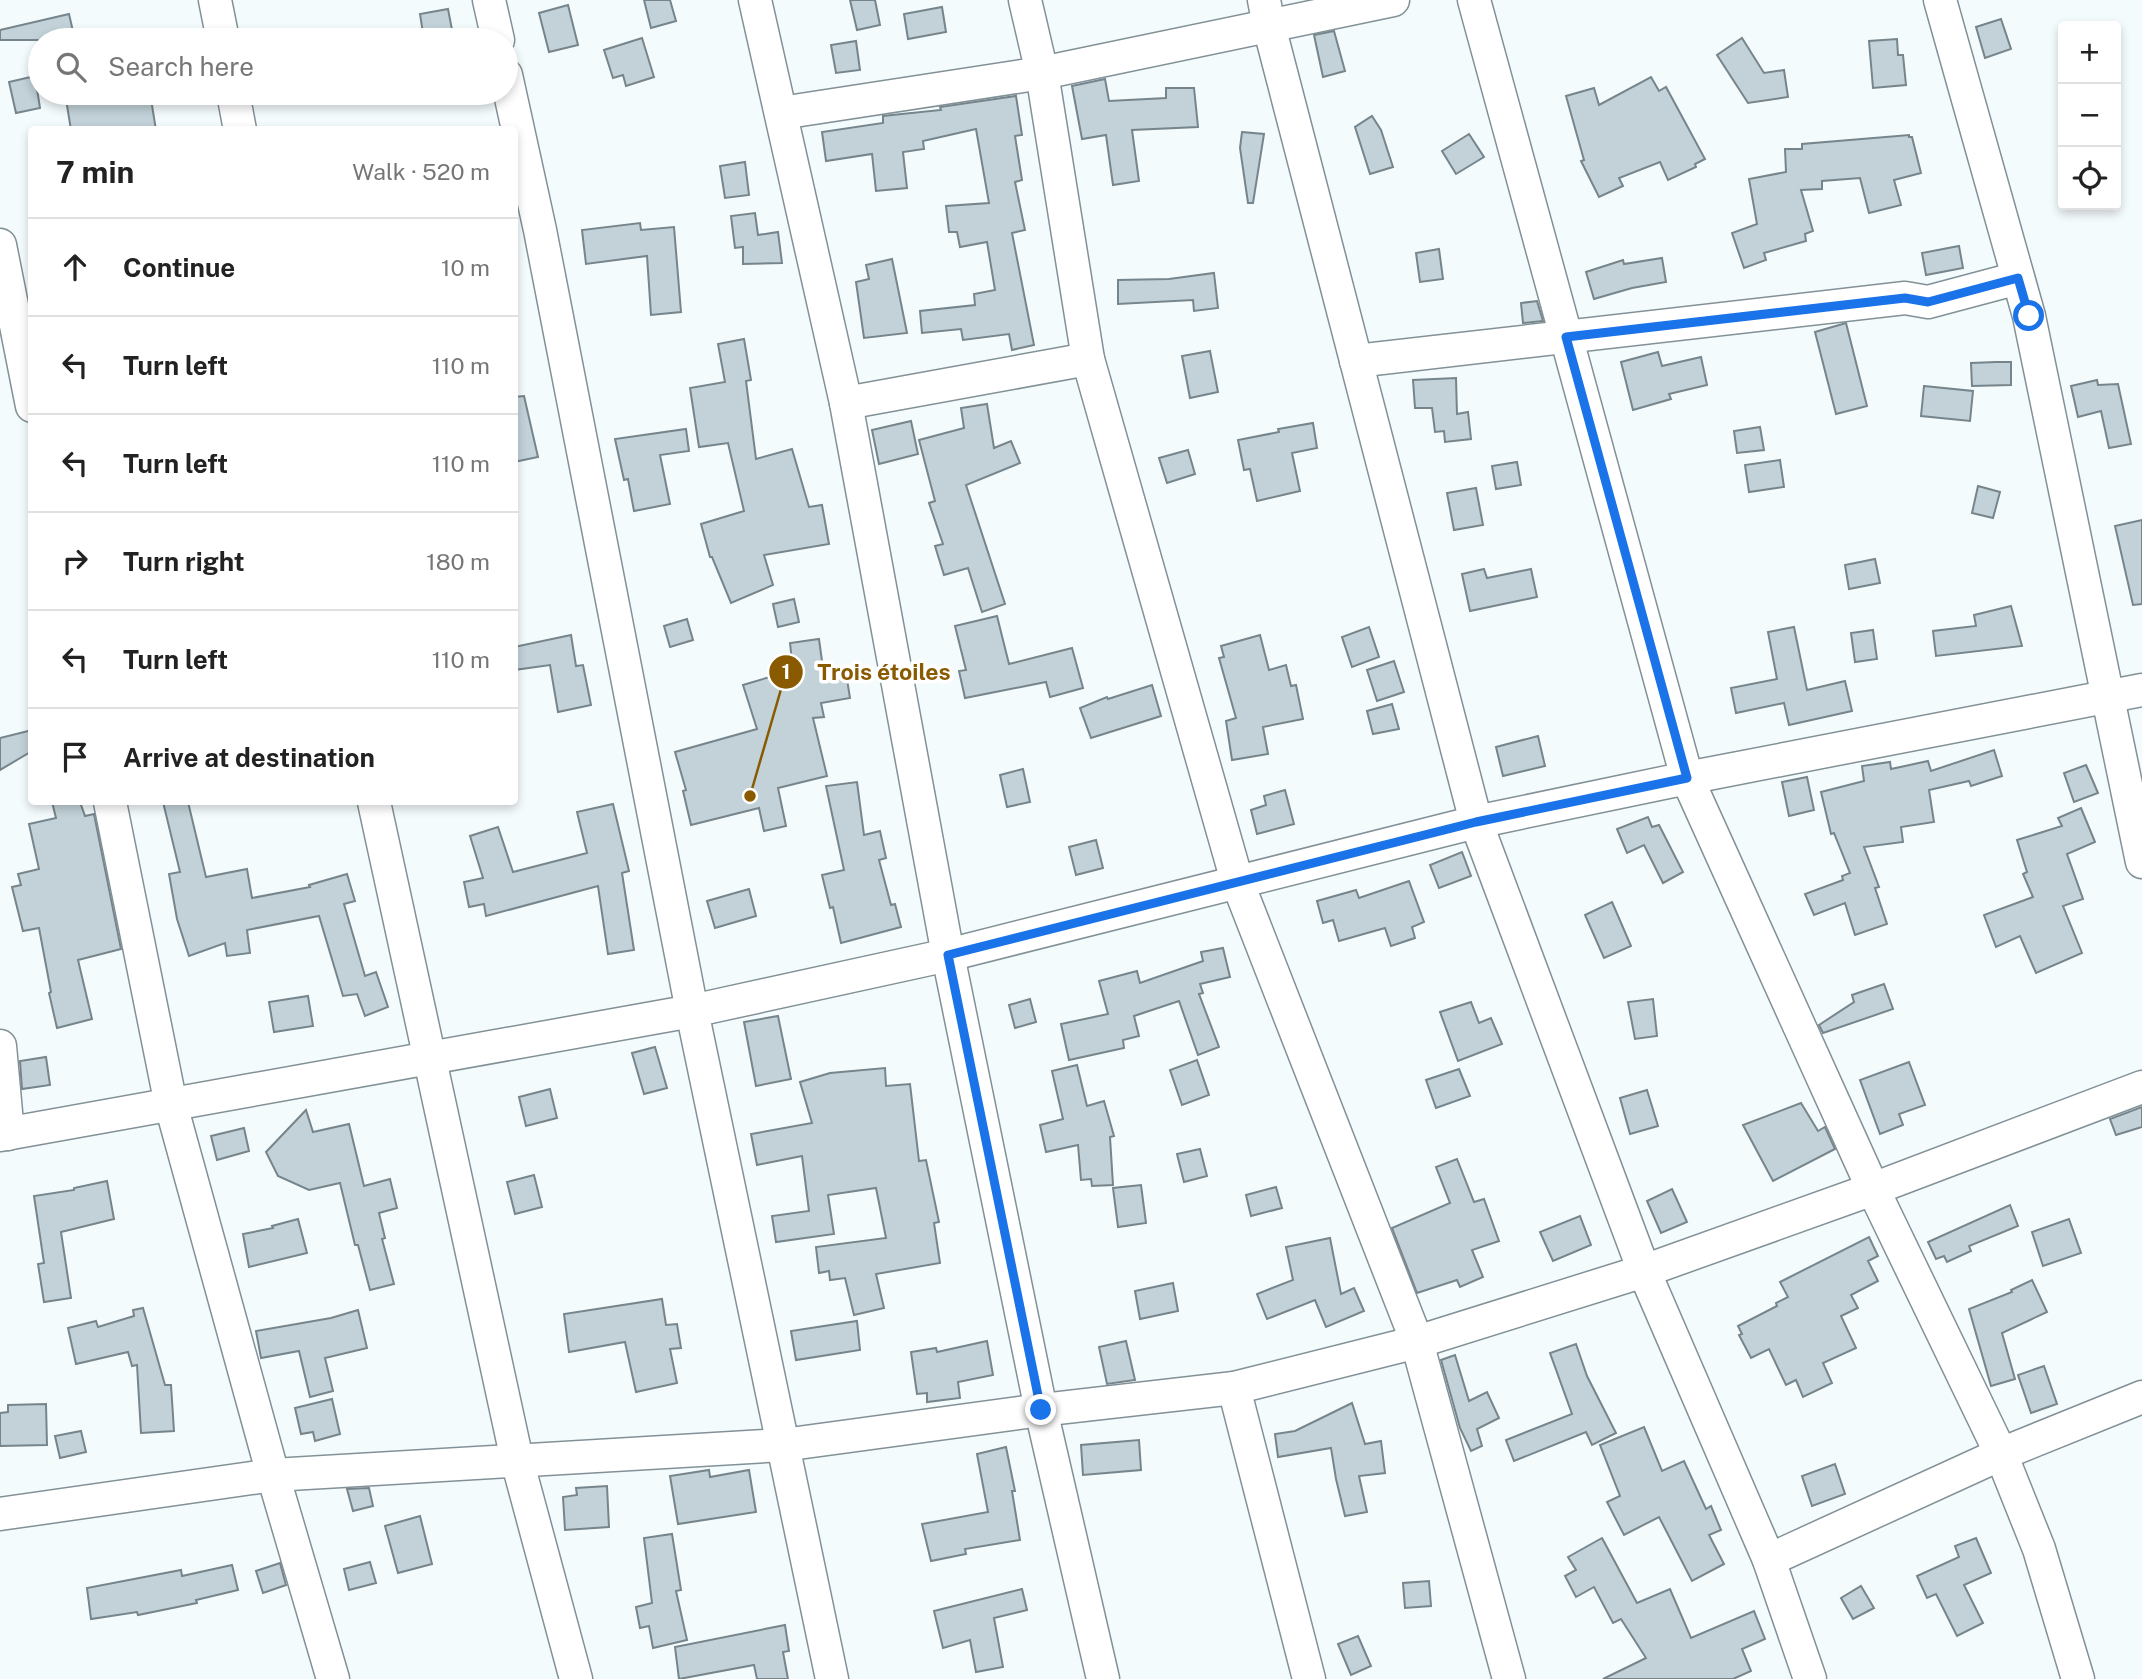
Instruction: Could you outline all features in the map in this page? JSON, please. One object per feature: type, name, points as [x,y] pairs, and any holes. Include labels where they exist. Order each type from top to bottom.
[{"type":"street","points":[[215,0],[221,28]]},
{"type":"street","points":[[489,0],[495,28]]},
{"type":"street","points":[[755,0],[846,403],[948,955],[1041,1410],[1102,1679]]},
{"type":"street","points":[[1026,0],[1042,73],[1088,359],[1237,881],[1417,1342],[1509,1679]]},
{"type":"street","points":[[781,113],[1042,73],[1267,13],[1393,0]]},
{"type":"street","points":[[1474,0],[1687,778],[1873,1189],[2001,1454],[2039,1549],[2078,1679]]},
{"type":"street","points":[[1940,0],[2029,316],[2142,862]]},
{"type":"street","points":[[1267,13],[1476,822],[1644,1271],[1769,1560],[1810,1679]]},
{"type":"street","points":[[235,105],[239,126]]},
{"type":"street","points":[[513,105],[517,126]]},
{"type":"street","points":[[518,129],[540,229],[692,1011],[832,1679]]},
{"type":"street","points":[[0,245],[28,386]]},
{"type":"street","points":[[1356,361],[1905,298],[1928,302],[2018,278]]},
{"type":"street","points":[[846,403],[1088,359]]},
{"type":"street","points":[[0,1046],[4,1135],[692,1011],[948,955],[1476,822],[1687,778],[2142,690]]},
{"type":"street","points":[[111,805],[171,1105],[273,1475],[333,1679]]},
{"type":"street","points":[[375,805],[517,1460],[576,1679]]},
{"type":"street","points":[[0,1514],[273,1475],[783,1444],[1234,1388],[1417,1342],[1644,1271],[1873,1189],[2142,1087]]},
{"type":"street","points":[[1234,1388],[1309,1679]]},
{"type":"street","points":[[1769,1560],[2001,1454],[2142,1397]]},
{"type":"building","points":[[644,0],[670,0],[676,21],[651,28]]},
{"type":"building","points":[[850,0],[875,0],[880,25],[857,30]]},
{"type":"building","points":[[568,5],[578,45],[549,52],[539,13]]},
{"type":"building","points":[[942,7],[946,32],[908,39],[904,14]]},
{"type":"building","points":[[448,9],[452,28],[422,28],[420,14]]},
{"type":"building","points":[[69,14],[72,28],[28,28],[28,40],[0,40],[0,30]]},
{"type":"building","points":[[2001,19],[2011,49],[1985,58],[1976,27]]},
{"type":"building","points":[[1334,31],[1345,71],[1323,77],[1314,35]]},
{"type":"building","points":[[642,38],[654,77],[626,86],[623,75],[613,78],[604,50]]},
{"type":"building","points":[[1742,38],[1764,73],[1784,70],[1788,97],[1748,103],[1717,55]]},
{"type":"building","points":[[1897,39],[1898,55],[1903,55],[1906,85],[1873,88],[1869,41]]},
{"type":"building","points":[[856,41],[860,70],[836,73],[831,45]]},
{"type":"building","points":[[1651,77],[1659,91],[1666,87],[1705,159],[1695,164],[1696,167],[1668,180],[1660,162],[1619,178],[1623,186],[1599,197],[1581,161],[1584,160],[1566,96],[1594,88],[1599,105]]},
{"type":"building","points":[[28,78],[28,105],[40,105],[40,108],[16,113],[9,82]]},
{"type":"building","points":[[1105,79],[1109,101],[1166,98],[1166,88],[1194,88],[1198,127],[1132,130],[1139,181],[1113,185],[1106,135],[1082,139],[1072,86]]},
{"type":"building","points":[[1016,96],[1022,135],[1015,136],[1022,180],[1015,182],[1025,230],[1012,233],[1034,345],[1012,350],[1009,334],[963,340],[961,329],[922,333],[920,311],[975,305],[974,294],[995,290],[987,242],[960,247],[957,232],[949,232],[946,206],[989,203],[976,129],[923,141],[924,149],[903,152],[907,188],[876,191],[872,154],[826,161],[822,132],[883,123],[883,116],[941,110],[940,107]]},
{"type":"building","points":[[67,105],[152,105],[155,126],[70,126]]},
{"type":"building","points":[[1372,116],[1381,130],[1393,167],[1370,174],[1355,127]]},
{"type":"building","points":[[1242,132],[1264,134],[1253,203],[1248,203],[1240,148]]},
{"type":"building","points":[[1469,134],[1484,157],[1456,174],[1442,151]]},
{"type":"building","points":[[1909,135],[1912,137],[1921,173],[1894,180],[1901,205],[1869,213],[1860,178],[1822,181],[1822,189],[1801,190],[1813,231],[1805,234],[1806,241],[1764,253],[1766,260],[1744,268],[1732,233],[1757,224],[1749,179],[1786,172],[1785,149],[1802,149],[1802,144]]},
{"type":"building","points":[[745,162],[749,195],[725,198],[720,166]]},
{"type":"building","points":[[755,213],[758,235],[778,232],[782,263],[743,264],[743,247],[735,248],[731,216]]},
{"type":"building","points":[[640,223],[641,230],[674,227],[681,312],[651,315],[647,256],[586,264],[582,230]]},
{"type":"building","points":[[1959,246],[1963,268],[1926,275],[1922,253]]},
{"type":"building","points":[[1439,249],[1443,279],[1420,282],[1416,253]]},
{"type":"building","points":[[1662,258],[1666,282],[1594,299],[1586,272],[1623,260],[1624,264]]},
{"type":"building","points":[[892,259],[907,333],[864,338],[856,282],[869,279],[866,265]]},
{"type":"building","points":[[1214,273],[1218,308],[1194,311],[1193,300],[1118,304],[1118,280],[1169,279]]},
{"type":"building","points":[[1537,301],[1543,321],[1523,323],[1521,303]]},
{"type":"building","points":[[1846,323],[1867,406],[1836,414],[1815,332]]},
{"type":"building","points":[[744,339],[751,380],[746,381],[756,459],[792,449],[809,507],[822,505],[829,544],[764,555],[773,585],[731,603],[710,557],[701,524],[744,511],[728,443],[699,447],[690,388],[725,382],[718,344]]},
{"type":"building","points":[[1210,351],[1218,392],[1190,398],[1182,356]]},
{"type":"building","points":[[1658,352],[1662,366],[1701,357],[1707,385],[1669,394],[1671,399],[1633,410],[1621,362]]},
{"type":"building","points":[[2011,362],[2011,385],[1972,386],[1971,363]]},
{"type":"building","points":[[1456,378],[1457,414],[1468,412],[1471,439],[1445,442],[1444,431],[1435,432],[1432,408],[1415,408],[1413,380]]},
{"type":"building","points":[[2097,380],[2098,385],[2118,384],[2131,444],[2109,448],[2101,411],[2078,417],[2071,386]]},
{"type":"building","points":[[1924,386],[1973,391],[1970,421],[1921,416]]},
{"type":"building","points":[[524,396],[538,457],[518,461],[518,397]]},
{"type":"building","points":[[987,404],[994,448],[1011,441],[1020,463],[966,485],[1005,604],[982,612],[968,568],[944,575],[935,546],[943,544],[929,503],[935,501],[919,440],[964,428],[961,408]]},
{"type":"building","points":[[911,421],[918,454],[879,464],[872,430]]},
{"type":"building","points":[[1313,423],[1317,448],[1292,453],[1300,491],[1257,501],[1250,469],[1244,470],[1238,440]]},
{"type":"building","points":[[1760,427],[1764,450],[1737,453],[1734,431]]},
{"type":"building","points":[[686,429],[689,451],[660,455],[670,504],[634,511],[628,479],[624,480],[615,439]]},
{"type":"building","points":[[1188,450],[1195,474],[1167,483],[1159,458]]},
{"type":"building","points":[[1780,460],[1784,487],[1749,492],[1745,465]]},
{"type":"building","points":[[1517,462],[1521,485],[1496,489],[1492,466]]},
{"type":"building","points":[[1978,486],[2000,492],[1993,518],[1972,513]]},
{"type":"building","points":[[1476,488],[1483,525],[1454,530],[1447,493]]},
{"type":"building","points":[[2142,520],[2142,604],[2133,605],[2115,526]]},
{"type":"building","points":[[1875,559],[1880,583],[1849,589],[1845,565]]},
{"type":"building","points":[[1484,569],[1487,578],[1531,569],[1537,597],[1470,611],[1462,574]]},
{"type":"building","points":[[794,599],[799,622],[778,627],[773,604]]},
{"type":"building","points":[[2011,606],[2022,646],[1936,656],[1933,631],[1976,626],[1974,615]]},
{"type":"building","points":[[997,616],[1009,664],[1072,648],[1083,688],[1050,697],[1046,682],[965,698],[959,671],[966,670],[955,626]]},
{"type":"building","points":[[687,619],[693,640],[670,647],[664,626]]},
{"type":"building","points":[[1369,627],[1379,657],[1352,667],[1342,637]]},
{"type":"building","points":[[1794,627],[1807,690],[1845,681],[1852,711],[1789,725],[1784,703],[1736,713],[1731,688],[1777,679],[1768,632]]},
{"type":"building","points":[[1873,630],[1877,659],[1855,662],[1851,633]]},
{"type":"building","points":[[571,635],[576,666],[583,665],[591,705],[558,712],[550,665],[518,669],[518,646]]},
{"type":"building","points":[[1260,635],[1269,670],[1286,665],[1291,686],[1296,685],[1303,719],[1263,727],[1268,754],[1232,760],[1226,721],[1236,718],[1219,658],[1224,657],[1221,646]]},
{"type":"building","points":[[819,639],[824,676],[846,673],[850,698],[821,703],[824,717],[813,718],[827,776],[778,788],[786,826],[764,831],[759,808],[691,825],[683,791],[686,790],[675,752],[757,729],[743,685],[793,670],[790,643]]},
{"type":"building","points":[[1394,661],[1404,692],[1377,701],[1367,670]]},
{"type":"building","points":[[1152,685],[1161,716],[1091,738],[1080,708],[1107,697],[1108,699]]},
{"type":"building","points":[[1392,704],[1399,729],[1373,734],[1367,711]]},
{"type":"building","points":[[28,731],[28,753],[0,770],[0,738]]},
{"type":"building","points":[[1538,736],[1545,766],[1503,776],[1496,747]]},
{"type":"building","points":[[1994,750],[2002,776],[1971,786],[1969,781],[1929,790],[1934,822],[1901,827],[1903,842],[1864,847],[1879,887],[1875,888],[1887,924],[1855,935],[1845,903],[1814,915],[1805,894],[1843,880],[1842,876],[1850,873],[1834,833],[1831,834],[1821,792],[1864,781],[1862,766],[1890,762],[1891,769],[1928,761],[1931,771]]},
{"type":"building","points":[[2086,765],[2098,793],[2074,802],[2064,773]]},
{"type":"building","points":[[1023,769],[1030,802],[1007,807],[1000,775]]},
{"type":"building","points":[[1807,777],[1814,810],[1789,816],[1782,782]]},
{"type":"building","points":[[857,782],[864,835],[880,831],[886,858],[879,860],[891,905],[895,904],[901,927],[841,943],[822,875],[844,870],[826,786]]},
{"type":"building","points":[[1285,790],[1294,824],[1257,834],[1251,810],[1266,805],[1264,796]]},
{"type":"building","points":[[613,804],[629,871],[622,873],[634,950],[608,954],[598,886],[486,916],[484,904],[469,907],[464,882],[483,878],[470,836],[498,827],[513,872],[587,853],[577,812]]},
{"type":"building","points":[[53,805],[81,805],[85,816],[94,814],[121,949],[78,960],[92,1019],[57,1028],[39,928],[23,931],[12,887],[21,885],[18,874],[39,869],[29,824],[56,818]]},
{"type":"building","points":[[164,805],[189,805],[206,877],[247,869],[252,898],[310,887],[309,885],[347,874],[355,901],[344,904],[365,976],[376,972],[388,1007],[365,1016],[357,994],[343,996],[319,916],[247,930],[250,953],[227,956],[225,943],[189,956],[177,919],[169,874],[180,872]]},
{"type":"building","points":[[2081,808],[2095,842],[2067,854],[2083,899],[2063,906],[2082,953],[2036,973],[2020,936],[1996,947],[1984,915],[2033,897],[2023,874],[2027,872],[2017,840],[2062,826],[2058,818]]},
{"type":"building","points":[[1648,817],[1652,827],[1659,825],[1683,872],[1663,883],[1644,845],[1627,853],[1617,829]]},
{"type":"building","points":[[1096,840],[1103,868],[1076,875],[1069,847]]},
{"type":"building","points":[[1462,852],[1471,876],[1439,888],[1430,865]]},
{"type":"building","points":[[1409,881],[1424,922],[1412,927],[1415,938],[1391,946],[1385,928],[1339,941],[1333,920],[1323,923],[1317,901],[1356,890],[1359,898]]},
{"type":"building","points":[[749,889],[756,916],[715,928],[707,901]]},
{"type":"building","points":[[1612,902],[1631,946],[1604,958],[1585,915]]},
{"type":"building","points":[[1223,948],[1230,977],[1200,984],[1203,993],[1199,994],[1219,1047],[1198,1055],[1179,1001],[1134,1016],[1139,1036],[1123,1040],[1124,1048],[1069,1060],[1061,1024],[1108,1014],[1099,981],[1137,971],[1140,983],[1203,961],[1201,952]]},
{"type":"building","points":[[1884,984],[1893,1009],[1823,1033],[1819,1025],[1854,1002],[1852,995]]},
{"type":"building","points":[[308,996],[313,1026],[274,1032],[269,1002]]},
{"type":"building","points":[[1030,999],[1036,1022],[1015,1028],[1009,1005]]},
{"type":"building","points":[[1653,999],[1657,1036],[1635,1039],[1628,1002]]},
{"type":"building","points":[[1471,1002],[1479,1023],[1491,1018],[1502,1044],[1458,1061],[1440,1012]]},
{"type":"building","points":[[778,1016],[791,1079],[756,1086],[744,1022]]},
{"type":"building","points":[[655,1047],[667,1088],[644,1094],[632,1053]]},
{"type":"building","points":[[46,1057],[50,1085],[22,1089],[20,1061]]},
{"type":"building","points":[[1197,1060],[1209,1095],[1182,1105],[1170,1070]]},
{"type":"building","points":[[1909,1062],[1925,1105],[1899,1114],[1903,1125],[1880,1134],[1860,1080]]},
{"type":"building","points":[[1077,1065],[1087,1106],[1104,1101],[1114,1136],[1110,1137],[1113,1185],[1092,1186],[1091,1179],[1081,1180],[1078,1145],[1046,1152],[1040,1125],[1063,1119],[1052,1071]]},
{"type":"building","points":[[885,1068],[886,1086],[910,1084],[919,1161],[926,1160],[939,1222],[934,1223],[940,1263],[876,1274],[884,1308],[854,1315],[845,1278],[830,1280],[829,1271],[819,1273],[816,1247],[886,1238],[876,1188],[828,1195],[834,1234],[776,1242],[772,1216],[809,1211],[802,1156],[757,1165],[751,1134],[812,1123],[800,1082],[830,1073]]},
{"type":"building","points":[[1459,1069],[1470,1096],[1436,1108],[1426,1080]]},
{"type":"building","points":[[550,1089],[557,1118],[526,1126],[519,1097]]},
{"type":"building","points":[[1647,1090],[1658,1126],[1630,1134],[1620,1098]]},
{"type":"building","points":[[1801,1103],[1818,1131],[1825,1127],[1835,1149],[1773,1181],[1743,1125]]},
{"type":"building","points":[[2142,1107],[2142,1127],[2116,1135],[2110,1119]]},
{"type":"building","points":[[306,1110],[313,1132],[349,1124],[364,1186],[390,1179],[397,1208],[379,1213],[385,1238],[382,1239],[394,1284],[370,1290],[358,1245],[355,1245],[340,1183],[309,1190],[278,1176],[266,1152]]},
{"type":"building","points":[[244,1128],[249,1151],[217,1160],[211,1136]]},
{"type":"building","points":[[1200,1149],[1207,1176],[1184,1182],[1177,1154]]},
{"type":"building","points":[[1457,1159],[1474,1202],[1484,1199],[1499,1241],[1472,1250],[1483,1277],[1460,1287],[1457,1280],[1417,1293],[1392,1228],[1450,1203],[1436,1167]]},
{"type":"building","points":[[534,1175],[542,1207],[515,1214],[507,1182]]},
{"type":"building","points":[[107,1181],[114,1219],[61,1232],[71,1298],[44,1302],[38,1264],[44,1263],[34,1196],[74,1190]]},
{"type":"building","points":[[1141,1185],[1146,1223],[1118,1227],[1113,1188]]},
{"type":"building","points":[[1276,1187],[1282,1208],[1251,1216],[1246,1195]]},
{"type":"building","points":[[1672,1189],[1687,1222],[1661,1233],[1647,1201]]},
{"type":"building","points":[[2010,1205],[2018,1226],[1969,1246],[1971,1251],[1947,1262],[1944,1256],[1936,1259],[1928,1242]]},
{"type":"building","points":[[1580,1216],[1591,1245],[1553,1261],[1540,1232]]},
{"type":"building","points":[[298,1219],[307,1253],[249,1267],[243,1234],[273,1228],[272,1226]]},
{"type":"building","points":[[2069,1219],[2081,1253],[2043,1266],[2032,1232]]},
{"type":"building","points":[[1869,1237],[1878,1256],[1868,1261],[1878,1281],[1851,1295],[1858,1308],[1841,1316],[1856,1348],[1823,1363],[1832,1383],[1803,1397],[1796,1380],[1786,1385],[1769,1349],[1751,1358],[1739,1335],[1742,1334],[1738,1326],[1777,1306],[1776,1303],[1788,1297],[1780,1282]]},
{"type":"building","points":[[1330,1238],[1341,1294],[1354,1288],[1364,1311],[1326,1327],[1315,1300],[1267,1319],[1257,1294],[1293,1280],[1286,1247]]},
{"type":"building","points":[[2032,1280],[2047,1312],[2002,1333],[2015,1379],[1991,1386],[1969,1309],[2012,1292],[2011,1290]]},
{"type":"building","points":[[1173,1283],[1178,1311],[1140,1319],[1135,1291]]},
{"type":"building","points":[[662,1299],[666,1325],[677,1324],[681,1348],[670,1349],[677,1383],[636,1392],[625,1342],[569,1352],[564,1314]]},
{"type":"building","points":[[143,1308],[165,1385],[171,1385],[174,1431],[141,1433],[137,1365],[132,1366],[128,1352],[76,1364],[68,1328],[96,1321],[98,1327],[134,1316],[133,1310]]},
{"type":"building","points":[[358,1310],[367,1348],[325,1358],[333,1391],[310,1397],[299,1351],[261,1358],[256,1331],[331,1318]]},
{"type":"building","points":[[857,1321],[860,1350],[796,1360],[791,1331]]},
{"type":"building","points":[[987,1341],[993,1375],[958,1382],[960,1398],[927,1402],[927,1393],[917,1394],[911,1352],[936,1348],[937,1352]]},
{"type":"building","points":[[1126,1341],[1135,1380],[1107,1384],[1099,1347]]},
{"type":"building","points":[[1576,1344],[1587,1376],[1616,1433],[1592,1445],[1586,1432],[1514,1461],[1506,1440],[1572,1414],[1550,1353]]},
{"type":"building","points":[[1455,1355],[1469,1401],[1487,1392],[1499,1418],[1477,1429],[1482,1446],[1471,1451],[1460,1428],[1441,1360]]},
{"type":"building","points":[[2044,1366],[2057,1404],[2031,1413],[2018,1375]]},
{"type":"building","points":[[332,1399],[340,1434],[315,1441],[313,1432],[301,1434],[295,1408]]},
{"type":"building","points":[[1352,1403],[1365,1444],[1381,1441],[1385,1473],[1359,1476],[1367,1512],[1345,1516],[1331,1448],[1278,1457],[1275,1434],[1295,1431]]},
{"type":"building","points":[[46,1404],[47,1445],[0,1446],[0,1413],[8,1412],[8,1405]]},
{"type":"building","points":[[1644,1427],[1662,1471],[1684,1461],[1706,1509],[1711,1506],[1721,1530],[1709,1535],[1724,1564],[1692,1581],[1659,1517],[1624,1535],[1607,1502],[1620,1496],[1600,1445]]},
{"type":"building","points":[[81,1431],[86,1452],[60,1458],[55,1436]]},
{"type":"building","points":[[1139,1440],[1141,1470],[1083,1475],[1081,1445]]},
{"type":"building","points":[[1006,1447],[1015,1491],[1012,1491],[1020,1540],[965,1549],[966,1554],[931,1561],[922,1524],[988,1512],[977,1454]]},
{"type":"building","points":[[1835,1464],[1845,1494],[1812,1506],[1802,1476]]},
{"type":"building","points":[[709,1470],[710,1477],[749,1470],[756,1512],[678,1524],[670,1476]]},
{"type":"building","points":[[607,1486],[609,1527],[565,1530],[563,1497],[577,1495],[576,1488]]},
{"type":"building","points":[[369,1488],[373,1506],[353,1511],[347,1489]]},
{"type":"building","points":[[420,1516],[432,1564],[398,1573],[385,1526]]},
{"type":"building","points":[[672,1534],[681,1590],[676,1591],[687,1640],[653,1648],[649,1626],[640,1628],[636,1607],[652,1603],[644,1538]]},
{"type":"building","points":[[1602,1538],[1637,1603],[1670,1589],[1691,1638],[1754,1611],[1765,1639],[1742,1649],[1751,1671],[1733,1679],[1603,1679],[1646,1658],[1621,1619],[1613,1623],[1594,1587],[1576,1597],[1565,1576],[1576,1570],[1568,1557]]},
{"type":"building","points":[[1976,1538],[1991,1573],[1964,1585],[1983,1623],[1957,1636],[1936,1594],[1927,1598],[1917,1576],[1959,1557],[1955,1546]]},
{"type":"building","points":[[370,1562],[376,1583],[349,1590],[344,1569]]},
{"type":"building","points":[[280,1563],[286,1585],[263,1593],[256,1571]]},
{"type":"building","points":[[232,1565],[238,1590],[196,1600],[197,1603],[138,1615],[137,1612],[91,1619],[87,1588],[181,1570],[182,1576]]},
{"type":"building","points":[[1429,1581],[1431,1606],[1405,1608],[1403,1583]]},
{"type":"building","points":[[1861,1586],[1874,1608],[1853,1619],[1841,1598]]},
{"type":"building","points":[[1022,1589],[1027,1610],[994,1618],[1003,1667],[976,1672],[970,1640],[943,1648],[934,1611]]},
{"type":"building","points":[[785,1625],[789,1651],[783,1652],[788,1679],[757,1679],[754,1665],[679,1679],[675,1647]]},
{"type":"building","points":[[1358,1636],[1371,1666],[1351,1675],[1338,1644]]},
{"type":"place","name":"Trois étoiles","points":[[750,796]]},
{"type":"route","points":[[1041,1410],[948,955],[1476,822],[1687,778],[1566,337],[1905,298],[1928,302],[2018,278],[2029,316]]}]
